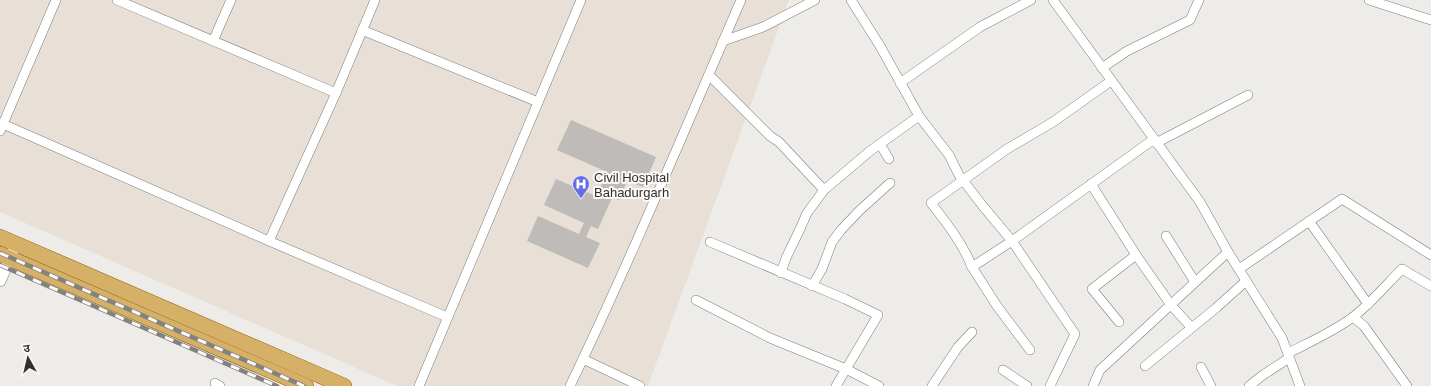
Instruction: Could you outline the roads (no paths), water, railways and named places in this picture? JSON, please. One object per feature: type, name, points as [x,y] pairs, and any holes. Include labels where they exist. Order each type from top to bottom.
[{"type":"main road","points":[[0,238],[344,386]]},
{"type":"main road","points":[[5,256],[306,386]]},
{"type":"street","points":[[56,0],[2,127],[447,317]]},
{"type":"street","points":[[117,0],[336,93]]},
{"type":"street","points":[[213,41],[231,0]]},
{"type":"street","points":[[269,241],[336,93],[375,0]]},
{"type":"street","points":[[419,386],[581,0]]},
{"type":"street","points":[[570,386],[658,193],[741,0]]},
{"type":"street","points":[[723,41],[763,27],[815,0]]},
{"type":"street","points":[[851,0],[877,41],[919,116],[949,155],[963,179],[982,205],[1012,240],[1075,334],[1050,386]]},
{"type":"street","points":[[900,83],[980,27],[1031,0]]},
{"type":"street","points":[[1053,0],[1200,202],[1228,252],[1282,338],[1300,386]]},
{"type":"street","points":[[1102,68],[1127,51],[1190,20],[1199,0]]},
{"type":"street","points":[[1369,0],[1431,20]]},
{"type":"street","points":[[362,30],[538,102]]},
{"type":"street","points":[[709,75],[770,136],[779,142],[824,190]]},
{"type":"street","points":[[1030,350],[972,268],[968,257],[957,238],[931,202],[1006,149],[1053,122],[1111,81]]},
{"type":"street","points":[[972,268],[1155,141],[1248,95]]},
{"type":"street","points":[[781,273],[786,258],[807,213],[824,190],[880,144],[919,116]]},
{"type":"street","points":[[880,144],[889,159]]},
{"type":"street","points":[[812,286],[822,268],[832,242],[841,230],[860,210],[890,183]]},
{"type":"street","points":[[1091,184],[1136,255],[1171,305],[1191,327]]},
{"type":"street","points":[[1239,269],[1342,199],[1431,255]]},
{"type":"street","points":[[1309,221],[1368,304]]},
{"type":"street","points":[[1166,236],[1196,282]]},
{"type":"street","points":[[710,242],[760,262],[781,273],[878,315],[836,386]]},
{"type":"street","points":[[0,281],[5,256],[16,244]]},
{"type":"street","points":[[1093,386],[1100,370],[1228,252]]},
{"type":"street","points":[[1119,322],[1092,289],[1136,255]]},
{"type":"street","points":[[1249,386],[1289,356],[1353,317],[1368,304],[1402,269],[1431,286]]},
{"type":"street","points":[[1145,366],[1216,308],[1246,281]]},
{"type":"street","points":[[696,300],[770,338],[846,369],[878,386]]},
{"type":"street","points":[[1353,317],[1364,326],[1407,386]]},
{"type":"street","points":[[932,386],[933,382],[958,347],[972,332]]},
{"type":"street","points":[[583,359],[640,386]]},
{"type":"street","points":[[1201,367],[1211,386]]},
{"type":"street","points":[[1003,370],[1027,386]]},
{"type":"railway","points":[[0,253],[304,386]]},
{"type":"railway","points":[[0,265],[277,386]]},
{"type":"place","name":"Civil Hospital Bahadurgarh","points":[[581,199]]}]
